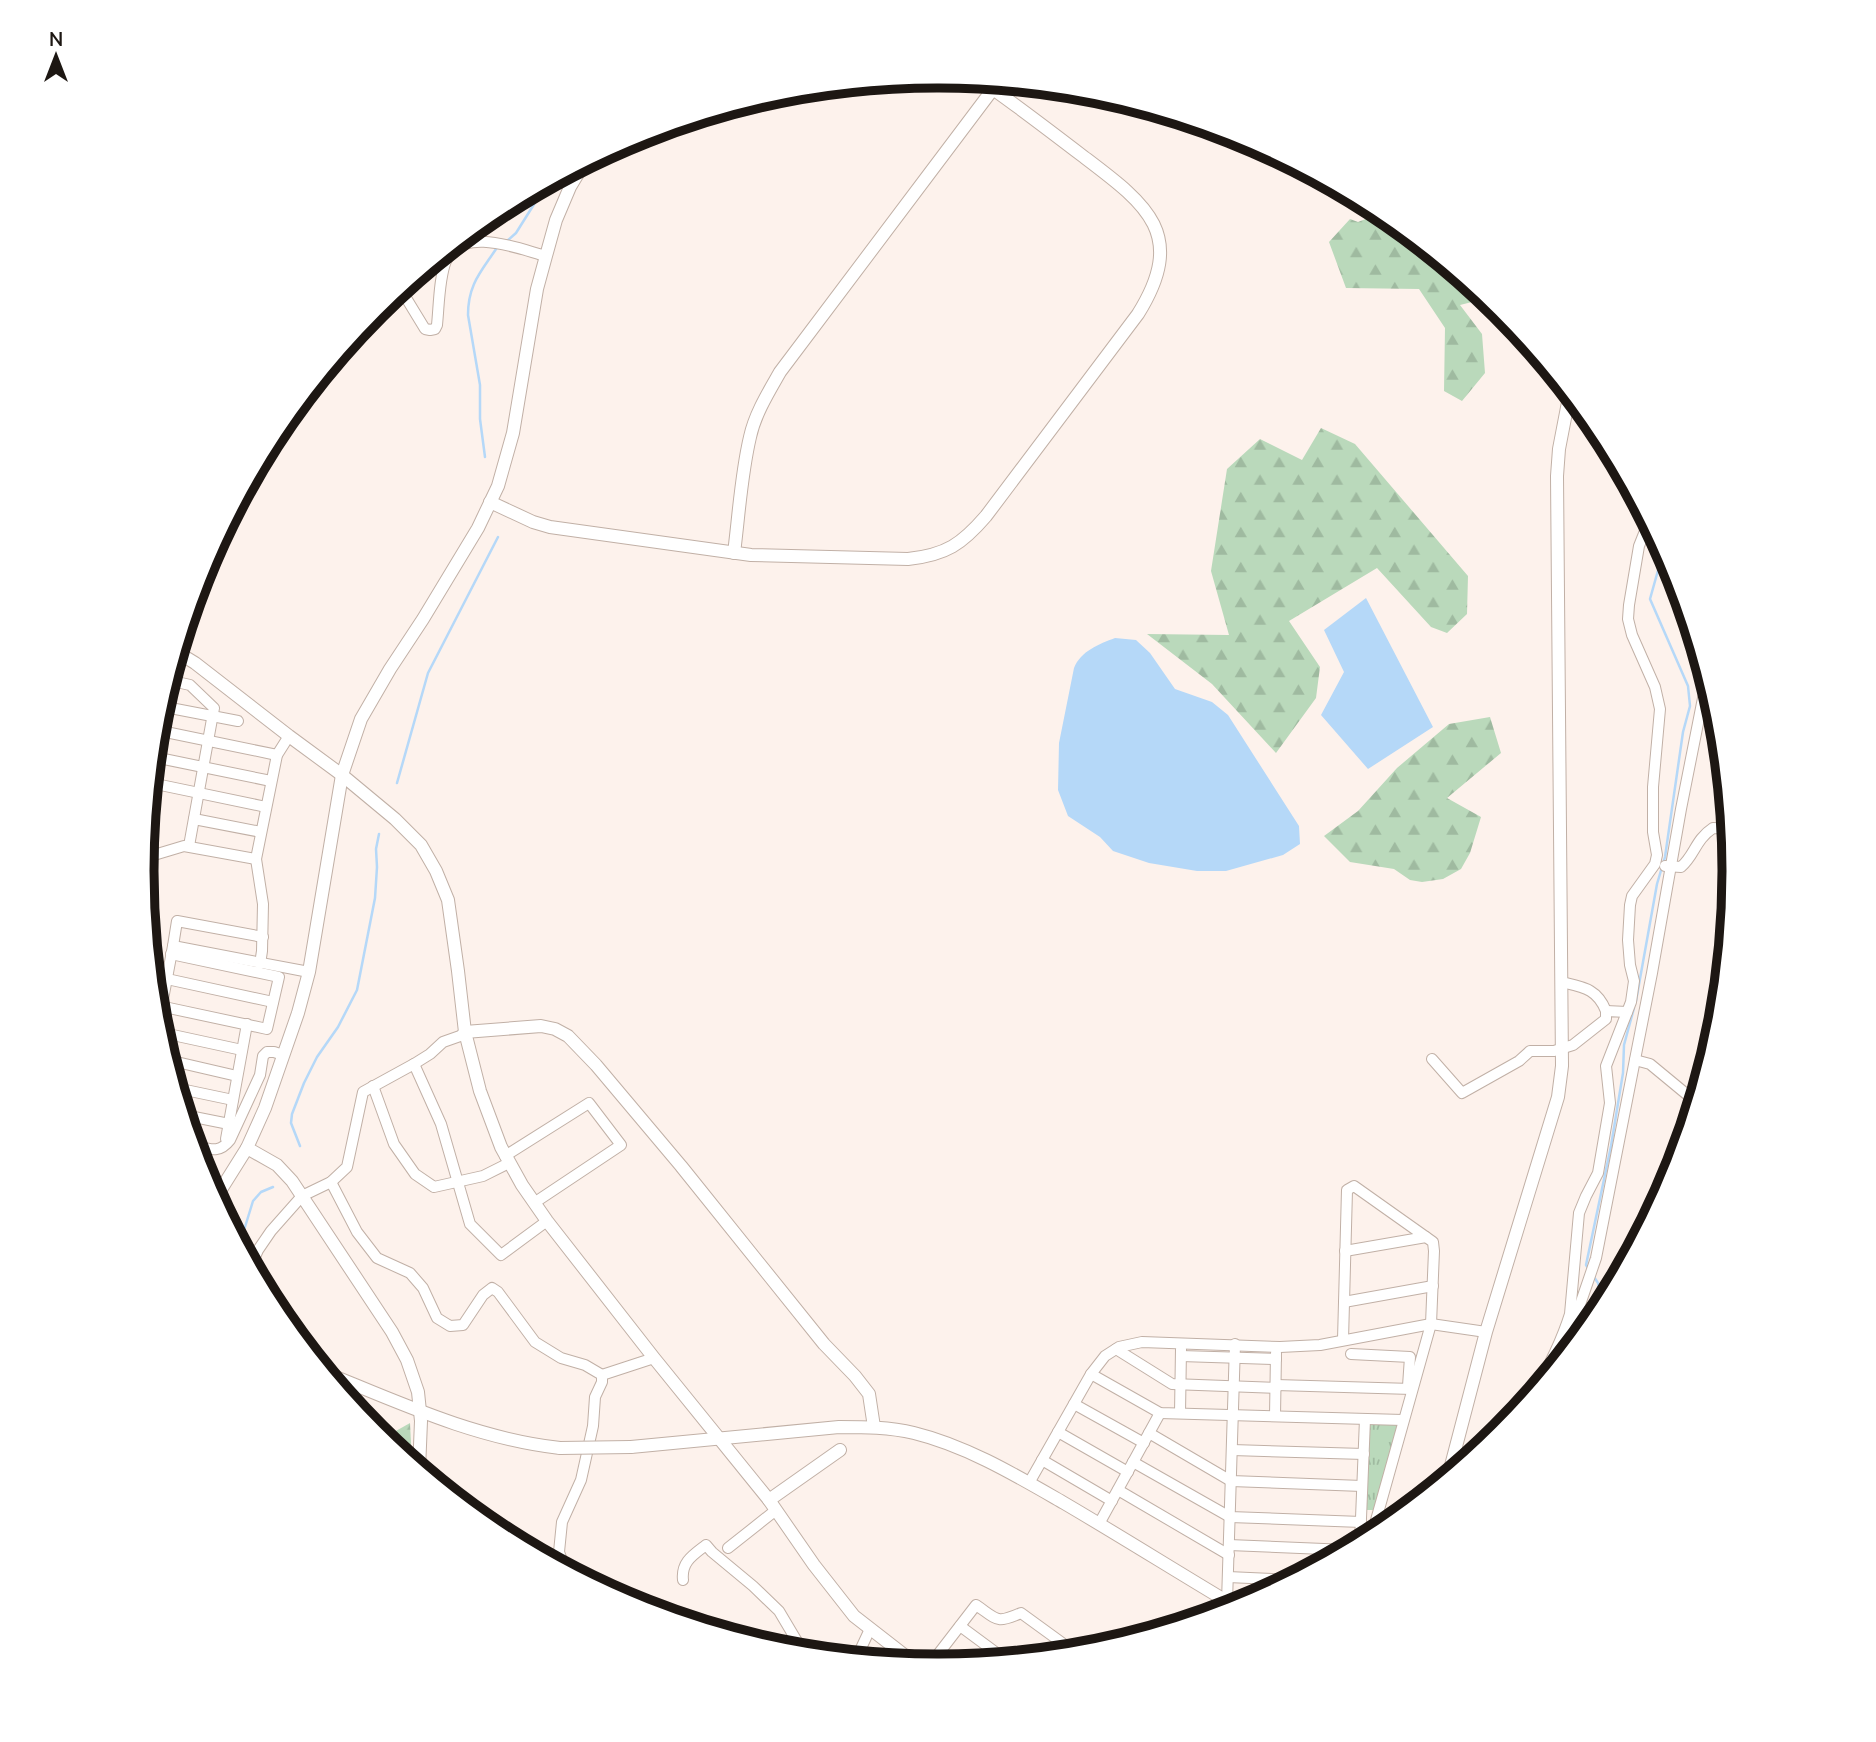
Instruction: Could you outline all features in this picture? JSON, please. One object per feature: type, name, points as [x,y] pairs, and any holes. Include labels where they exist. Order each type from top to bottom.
[{"type":"street","points":[[734,552],[750,436],[768,392],[780,372],[993,89]]},
{"type":"street","points":[[490,502],[550,527],[751,555],[908,559],[928,557],[959,544],[986,516],[1138,314],[1151,293],[1160,259],[1152,218],[1144,208],[1129,192],[1003,90]]},
{"type":"street","points":[[222,1188],[247,1148],[265,1108],[298,1013],[309,972],[342,775],[361,719],[471,540],[498,486],[513,433],[537,289],[556,220],[577,176]]},
{"type":"street","points":[[470,243],[488,241],[546,256]]},
{"type":"street","points":[[405,297],[425,329],[435,329],[446,261]]},
{"type":"street","points":[[1452,1463],[1486,1332],[1558,1097],[1562,1066],[1557,476],[1568,405]]},
{"type":"street","points":[[1554,1356],[1570,1314],[1579,1213],[1598,1173],[1610,1103],[1606,1066],[1632,1002],[1634,981],[1630,965],[1630,905],[1632,896],[1655,864],[1657,855],[1653,832],[1653,787],[1660,709],[1655,687],[1632,635],[1628,619],[1639,546],[1645,532]]},
{"type":"street","points":[[184,657],[342,775],[395,819],[421,845],[436,870],[447,901],[465,1031],[480,1091],[507,1159],[547,1221],[772,1505],[838,1596],[855,1616],[902,1653]]},
{"type":"street","points":[[178,682],[190,685],[215,708],[189,846]]},
{"type":"street","points":[[1568,1337],[1596,1258],[1702,701]]},
{"type":"street","points":[[172,708],[238,721]]},
{"type":"street","points":[[167,732],[277,755]]},
{"type":"street","points":[[260,964],[263,904],[256,859],[277,755],[289,736]]},
{"type":"street","points":[[163,759],[271,781]]},
{"type":"street","points":[[159,785],[266,807]]},
{"type":"street","points":[[194,819],[261,832]]},
{"type":"street","points":[[1655,864],[1671,868],[1681,867],[1707,832],[1713,828],[1720,828]]},
{"type":"street","points":[[155,855],[189,846],[256,859]]},
{"type":"street","points":[[164,989],[177,921],[263,937]]},
{"type":"street","points":[[172,950],[309,972]]},
{"type":"street","points":[[167,1007],[267,1029],[279,977],[172,950]]},
{"type":"street","points":[[167,979],[273,1002]]},
{"type":"street","points":[[1432,1059],[1462,1093],[1519,1061],[1530,1051],[1555,1051],[1573,1045],[1606,1019],[1606,1011],[1590,989],[1561,982]]},
{"type":"street","points":[[1606,1011],[1627,1012]]},
{"type":"street","points":[[225,1147],[247,1024]]},
{"type":"street","points":[[255,1256],[271,1231],[302,1196],[331,1182],[347,1167],[363,1092],[414,1064],[443,1042],[460,1036],[465,1031],[541,1026],[555,1029],[568,1035],[596,1065],[824,1344],[855,1376],[869,1394],[874,1427]]},
{"type":"street","points":[[172,1035],[242,1051]]},
{"type":"street","points":[[205,1148],[218,1150],[225,1147],[260,1075],[263,1056],[267,1052],[284,1055]]},
{"type":"street","points":[[1635,1060],[1650,1064],[1689,1095]]},
{"type":"street","points":[[178,1062],[237,1076]]},
{"type":"street","points":[[414,1064],[441,1124],[470,1224],[501,1255],[547,1221]]},
{"type":"street","points":[[373,1086],[394,1144],[415,1174],[434,1187],[483,1176],[589,1103],[621,1145],[534,1203]]},
{"type":"street","points":[[186,1090],[233,1100]]},
{"type":"street","points":[[194,1117],[229,1124]]},
{"type":"street","points":[[247,1148],[276,1165],[292,1181],[392,1332],[407,1360],[418,1392],[421,1421],[419,1459]]},
{"type":"street","points":[[331,1182],[357,1232],[377,1258],[410,1273],[424,1288],[438,1318],[450,1326],[463,1325],[483,1295],[492,1288],[535,1342],[561,1358],[585,1365],[602,1376],[603,1382],[595,1397],[593,1426],[581,1480],[562,1521],[559,1552],[561,1558]]},
{"type":"street","points":[[1343,1340],[1347,1190],[1354,1186],[1433,1242],[1434,1251],[1431,1324],[1410,1389],[1376,1520]]},
{"type":"street","points":[[1345,1251],[1426,1237]]},
{"type":"street","points":[[1344,1302],[1433,1286]]},
{"type":"street","points":[[1181,1356],[1234,1357],[1276,1353],[1431,1324],[1486,1332]]},
{"type":"street","points":[[1029,1483],[1091,1374],[1105,1356],[1116,1349],[1142,1342],[1235,1345],[1276,1353]]},
{"type":"street","points":[[1180,1413],[1181,1343]]},
{"type":"street","points":[[1232,1597],[1228,1577],[1235,1345]]},
{"type":"street","points":[[1116,1349],[1172,1384],[1410,1389]]},
{"type":"street","points":[[1275,1416],[1276,1353]]},
{"type":"street","points":[[1350,1354],[1410,1357],[1410,1389]]},
{"type":"street","points":[[602,1376],[654,1357]]},
{"type":"street","points":[[1091,1374],[1160,1413],[1403,1420]]},
{"type":"street","points":[[342,1380],[420,1412],[538,1446],[579,1449],[631,1447],[839,1427],[874,1427],[912,1433],[966,1451],[1029,1483],[1225,1600]]},
{"type":"street","points":[[1074,1404],[1231,1481],[1362,1486]]},
{"type":"street","points":[[1099,1524],[1160,1413]]},
{"type":"street","points":[[1361,1530],[1365,1419]]},
{"type":"street","points":[[1058,1432],[1230,1517],[1361,1522]]},
{"type":"street","points":[[728,1548],[772,1505],[840,1450]]},
{"type":"street","points":[[1232,1450],[1364,1454]]},
{"type":"street","points":[[1042,1460],[1112,1501]]},
{"type":"street","points":[[1118,1490],[1229,1550],[1330,1550]]},
{"type":"street","points":[[683,1580],[682,1570],[687,1560],[706,1545],[779,1611],[797,1641]]},
{"type":"street","points":[[1228,1577],[1274,1579]]},
{"type":"street","points":[[938,1654],[976,1605],[995,1618],[1004,1620],[1021,1613],[1063,1644]]},
{"type":"street","points":[[960,1626],[996,1652]]},
{"type":"street","points":[[860,1650],[870,1629]]},
{"type":"green space","points":[[1369,218],[1373,220],[1415,249],[1475,301],[1460,305],[1482,334],[1485,373],[1462,401],[1444,391],[1445,328],[1419,289],[1346,288],[1329,242],[1350,219],[1358,222]]},
{"type":"green space","points":[[1321,428],[1355,444],[1468,576],[1467,614],[1447,633],[1431,627],[1377,568],[1289,621],[1320,667],[1316,698],[1276,753],[1212,684],[1147,634],[1229,635],[1211,571],[1227,469],[1260,439],[1302,460]]},
{"type":"green space","points":[[1490,717],[1501,753],[1447,798],[1481,817],[1470,853],[1461,869],[1443,879],[1422,882],[1410,880],[1394,869],[1350,862],[1324,836],[1358,811],[1397,768],[1449,724]]},
{"type":"green space","points":[[410,1423],[411,1451],[392,1433]]},
{"type":"green space","points":[[1370,1424],[1397,1425],[1375,1510],[1365,1510]]},
{"type":"water","points":[[1366,598],[1433,727],[1368,769],[1321,715],[1344,672],[1324,630]]},
{"type":"water","points":[[1115,638],[1136,640],[1150,653],[1175,689],[1212,702],[1228,715],[1299,826],[1300,844],[1283,855],[1226,871],[1197,871],[1149,863],[1113,851],[1100,837],[1068,816],[1058,790],[1059,743],[1074,668],[1086,653]]},
{"type":"waterway","points":[[507,241],[516,233],[539,197]]},
{"type":"waterway","points":[[485,457],[480,419],[480,385],[468,315],[473,286],[498,246]]},
{"type":"waterway","points":[[397,783],[428,673],[498,537]]},
{"type":"waterway","points":[[1636,1001],[1657,884],[1665,857],[1683,732],[1690,706],[1688,686],[1650,599],[1659,565]]},
{"type":"waterway","points":[[300,1146],[291,1123],[292,1114],[317,1057],[338,1027],[357,990],[375,898],[379,834]]},
{"type":"waterway","points":[[1588,1268],[1586,1265],[1623,1073],[1624,1045],[1634,1008]]},
{"type":"waterway","points":[[242,1232],[253,1201],[261,1192],[273,1187]]},
{"type":"waterway","points":[[1594,1277],[1599,1290]]}]
